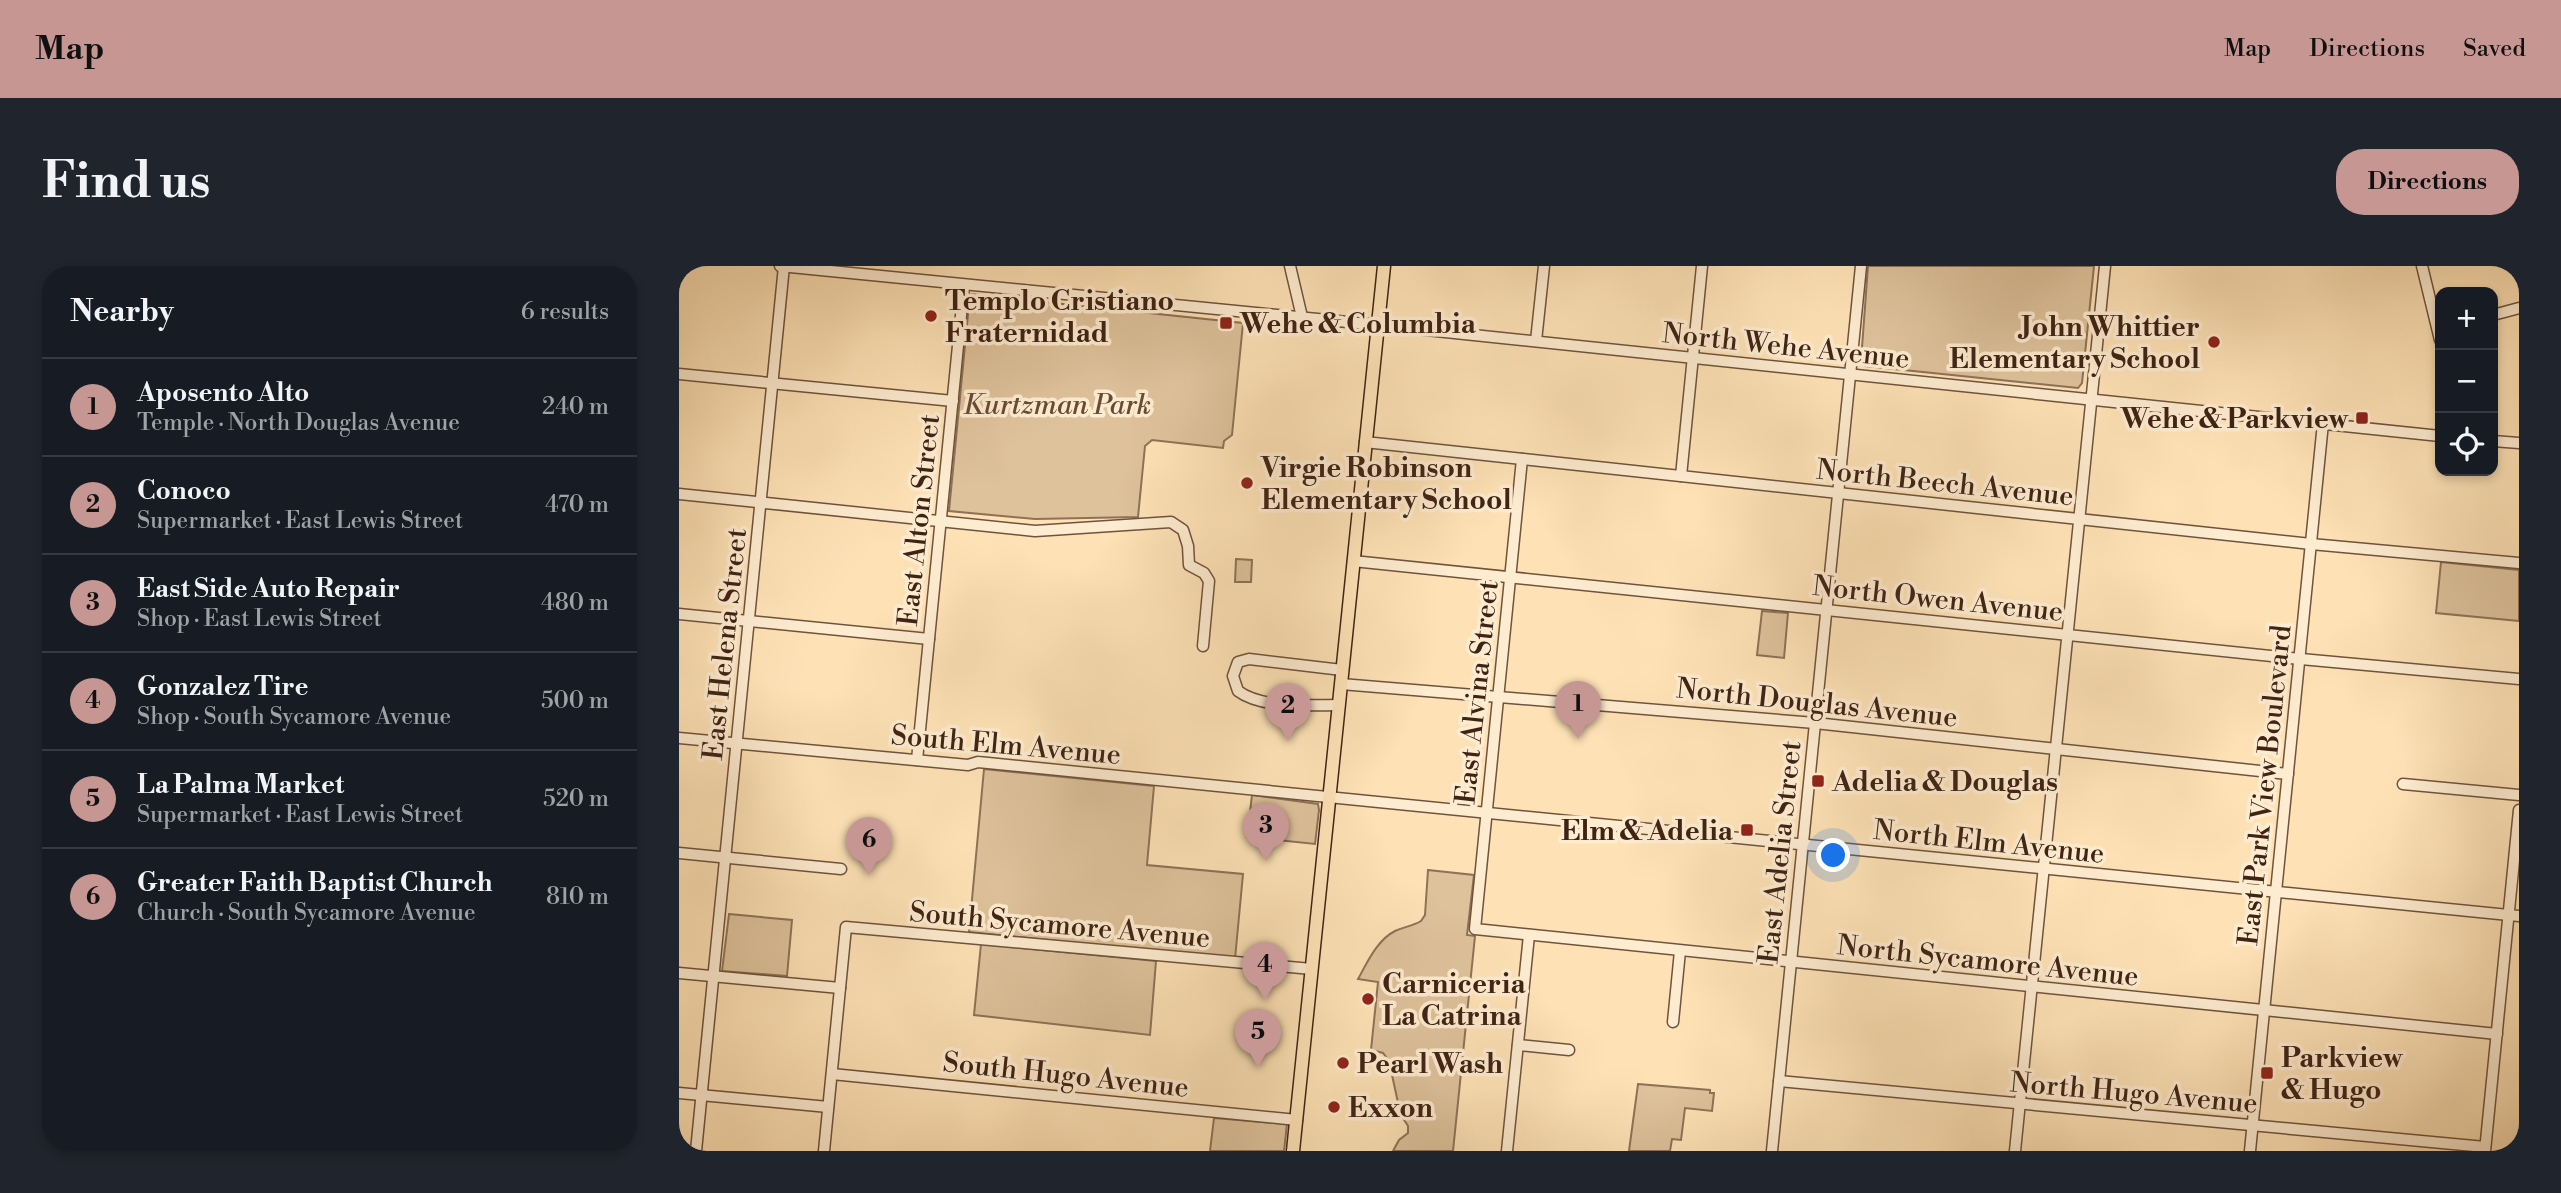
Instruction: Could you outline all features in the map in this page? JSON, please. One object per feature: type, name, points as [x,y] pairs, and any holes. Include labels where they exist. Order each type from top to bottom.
[{"type":"main road","points":[[1293,1151],[1384,266]]},
{"type":"street","name":"North Wehe Avenue","points":[[782,266],[1378,324],[2435,435]]},
{"type":"street","name":"East Helena Street","points":[[696,1151],[773,383],[782,266]]},
{"type":"street","points":[[1290,266],[1302,317]]},
{"type":"street","points":[[1536,341],[1544,266]]},
{"type":"street","points":[[1681,476],[1702,266]]},
{"type":"street","name":"East Adelia Street","points":[[1772,1151],[1861,266]]},
{"type":"street","points":[[2015,1151],[2105,266]]},
{"type":"street","points":[[2422,266],[2435,316]]},
{"type":"street","name":"East Alton Street","points":[[917,760],[964,285]]},
{"type":"street","points":[[2498,314],[2519,308]]},
{"type":"street","points":[[679,374],[953,401]]},
{"type":"street","name":"East Park View Boulevard","points":[[2250,1151],[2323,424]]},
{"type":"street","points":[[2498,441],[2519,443]]},
{"type":"street","name":"North Beech Avenue","points":[[1366,442],[2079,520],[2519,563]]},
{"type":"street","name":"East Alvina Street","points":[[1475,929],[1522,459]]},
{"type":"street","points":[[679,494],[1035,531],[1165,521],[1179,525],[1187,539],[1189,565],[1204,573],[1209,581],[1203,646]]},
{"type":"street","name":"North Owen Avenue","points":[[1353,561],[2300,659],[2519,679]]},
{"type":"street","points":[[679,614],[929,639]]},
{"type":"street","points":[[1339,705],[1292,705],[1248,697],[1238,691],[1234,676],[1238,662],[1249,659],[1342,670]]},
{"type":"street","name":"North Douglas Avenue","points":[[1341,684],[1815,723],[2288,774]]},
{"type":"street","name":"South Elm Avenue","points":[[679,738],[968,765],[978,762],[1329,797]]},
{"type":"street","points":[[2403,784],[2519,795]]},
{"type":"street","name":"North Elm Avenue","points":[[1329,797],[2514,915]]},
{"type":"street","points":[[2485,1149],[2497,1034],[2514,915],[2519,810]]},
{"type":"street","points":[[679,853],[841,869]]},
{"type":"street","name":"South Sycamore Avenue","points":[[840,988],[846,927],[1312,970]]},
{"type":"street","name":"North Sycamore Avenue","points":[[1475,929],[2497,1034]]},
{"type":"street","points":[[1507,1151],[1529,935]]},
{"type":"street","points":[[1673,1021],[1680,951]]},
{"type":"street","points":[[679,972],[840,988],[824,1151]]},
{"type":"street","points":[[1518,1045],[1569,1050]]},
{"type":"street","name":"South Hugo Avenue","points":[[832,1074],[1297,1120]]},
{"type":"street","name":"North Hugo Avenue","points":[[1779,1081],[2485,1149]]},
{"type":"street","points":[[679,1093],[828,1107]]},
{"type":"green space","points":[[1868,266],[2094,266],[2082,383],[2078,388],[1865,366],[1861,361]]},
{"type":"green space","name":"Kurtzman Park","points":[[970,294],[1243,323],[1232,435],[1224,441],[1223,448],[1152,440],[1145,446],[1138,517],[1035,519],[949,511]]},
{"type":"green space","points":[[1236,559],[1252,560],[1251,582],[1235,582]]},
{"type":"green space","points":[[2441,562],[2519,570],[2519,621],[2436,613]]},
{"type":"green space","points":[[1762,611],[1788,613],[1784,658],[1757,655]]},
{"type":"green space","points":[[984,769],[1154,786],[1147,865],[1243,874],[1235,959],[969,932]]},
{"type":"green space","points":[[1252,795],[1318,804],[1315,844],[1247,837]]},
{"type":"green space","points":[[1428,870],[1474,875],[1467,935],[1475,936],[1453,1151],[1393,1151],[1399,1140],[1408,1133],[1408,1126],[1401,1115],[1389,1061],[1383,1053],[1371,1050],[1378,982],[1358,979],[1383,940],[1395,931],[1421,921],[1425,915]]},
{"type":"green space","points":[[729,914],[792,920],[787,976],[722,971]]},
{"type":"green space","points":[[981,944],[1156,961],[1150,1035],[974,1015]]},
{"type":"green space","points":[[1638,1084],[1710,1090],[1710,1093],[1714,1093],[1712,1111],[1685,1108],[1681,1140],[1672,1139],[1670,1151],[1629,1151]]},
{"type":"green space","points":[[1214,1118],[1287,1124],[1284,1151],[1210,1151]]},
{"type":"place","name":"Templo Cristiano Fraternidad","points":[[931,316]]},
{"type":"place","name":"Wehe & Columbia","points":[[1226,323]]},
{"type":"place","name":"John Whittier Elementary School","points":[[2214,342]]},
{"type":"place","name":"Wehe & Parkview","points":[[2362,418]]},
{"type":"place","name":"Virgie Robinson Elementary School","points":[[1247,483]]},
{"type":"place","name":"Aposento Alto","points":[[1578,739]]},
{"type":"place","name":"Conoco","points":[[1288,741]]},
{"type":"place","name":"Adelia & Douglas","points":[[1818,781]]},
{"type":"place","name":"Elm & Adelia","points":[[1747,830]]},
{"type":"place","name":"East Side Auto Repair","points":[[1266,861]]},
{"type":"place","name":"Greater Faith Baptist Church","points":[[869,875]]},
{"type":"place","name":"Carniceria La Catrina","points":[[1368,999]]},
{"type":"place","name":"Gonzalez Tire","points":[[1265,1000]]},
{"type":"place","name":"Pearl Wash","points":[[1343,1063]]},
{"type":"place","name":"La Palma Market","points":[[1258,1067]]},
{"type":"place","name":"Parkview & Hugo","points":[[2267,1073]]},
{"type":"place","name":"Exxon","points":[[1334,1107]]}]
